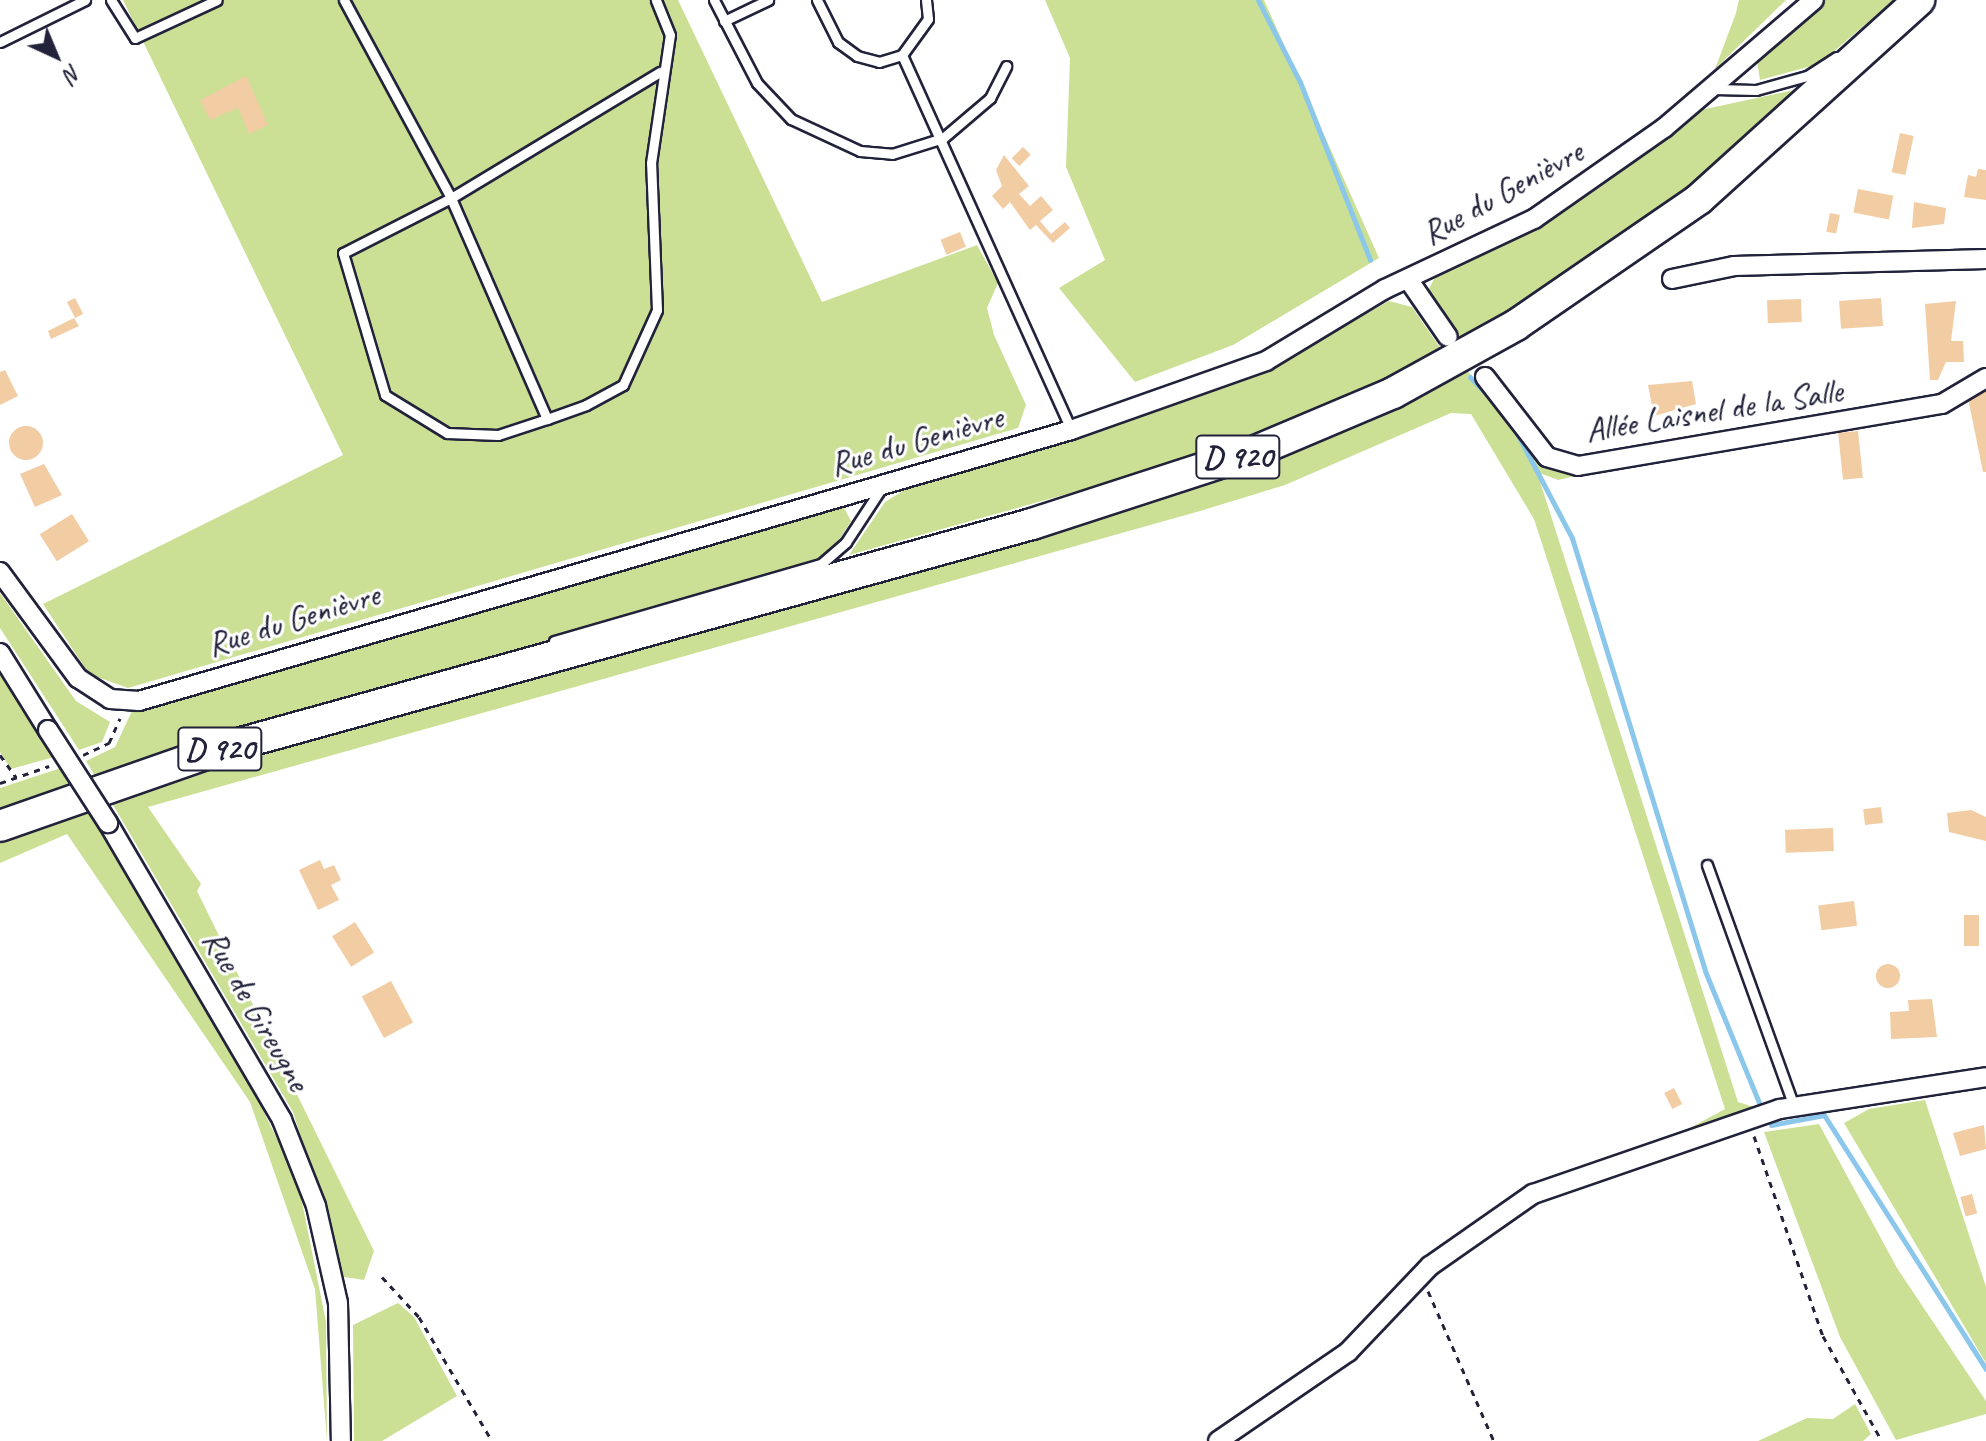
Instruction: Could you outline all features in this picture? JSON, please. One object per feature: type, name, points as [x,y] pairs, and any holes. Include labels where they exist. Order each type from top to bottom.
[{"type":"main road","name":"D 920","points":[[0,826],[220,749],[1032,524],[1251,453],[1393,393],[1516,325],[1699,199],[1919,0]]},
{"type":"street","name":"Rue du Genièvre","points":[[0,572],[78,678],[110,699],[139,701],[886,481],[1071,430],[1266,361],[1408,279],[1534,219],[1710,89],[1814,0]]},
{"type":"street","points":[[1672,279],[1734,266],[1986,259]]},
{"type":"street","points":[[1408,279],[1448,337]]},
{"type":"street","name":"Allée Laisnel de la Salle","points":[[1485,377],[1547,457],[1578,466],[1942,404],[1986,378]]},
{"type":"street","name":"Rue de Gireugne","points":[[0,653],[108,823],[261,1080],[316,1206],[338,1303],[341,1441]]},
{"type":"street","points":[[1218,1441],[1348,1352],[1420,1276],[1533,1194],[1787,1108],[1986,1077]]},
{"type":"lane","points":[[0,42],[85,0]]},
{"type":"lane","points":[[111,0],[135,38],[217,0]]},
{"type":"lane","points":[[344,0],[451,198],[547,419]]},
{"type":"lane","points":[[656,0],[670,35],[660,72],[651,163],[654,331],[623,385],[547,419],[498,435],[447,433],[385,395],[343,253],[451,198],[660,72]]},
{"type":"lane","points":[[714,0],[757,83],[791,119],[832,143],[892,154],[943,138],[990,98],[1006,66]]},
{"type":"lane","points":[[724,21],[768,0]]},
{"type":"lane","points":[[817,0],[838,42],[857,56],[879,62],[902,55],[928,19],[926,0]]},
{"type":"lane","points":[[1710,89],[1756,90],[1807,76],[1902,0]]},
{"type":"lane","points":[[902,55],[943,138],[1071,430]]},
{"type":"lane","points":[[444,686],[539,645],[821,564],[846,542],[886,481]]},
{"type":"lane","points":[[1707,865],[1787,1108]]},
{"type":"path","points":[[0,755],[16,777]]},
{"type":"path","points":[[1752,1118],[1791,1260],[1823,1336],[1882,1441]]},
{"type":"path","points":[[1420,1276],[1494,1441]]},
{"type":"path","points":[[382,1277],[419,1317],[492,1441]]},
{"type":"green space","points":[[123,0],[678,0],[822,302],[977,245],[998,283],[987,308],[994,335],[1026,405],[1018,428],[128,688],[89,674],[43,604],[343,455]]},
{"type":"green space","points":[[1045,0],[1264,0],[1379,258],[1233,345],[1135,382],[1059,288],[1105,260],[1066,167],[1070,58]]},
{"type":"green space","points":[[1739,0],[1786,0],[1715,69],[1736,13]]},
{"type":"green space","points":[[1822,0],[1894,0],[1819,64],[1760,80],[1757,61]]},
{"type":"green space","points":[[1799,89],[1755,138],[1621,242],[1461,342],[1433,304],[1428,291],[1435,277],[1550,220],[1696,111]]},
{"type":"green space","points":[[1389,301],[1412,307],[1443,352],[1285,426],[1185,461],[849,555],[885,502],[916,483],[1244,381]]},
{"type":"green space","points":[[1466,369],[1545,466],[1566,474],[1608,469],[1558,480],[1537,472],[1738,1102],[1757,1108],[1686,1130],[1725,1109],[1534,519],[1471,414],[1451,413],[1285,485],[1200,511],[148,807],[201,884],[197,891],[374,1251],[364,1280],[344,1277],[293,1112],[109,798],[1159,499],[1237,472]]},
{"type":"green space","points":[[841,502],[851,521],[833,549],[814,561],[95,776],[86,761],[115,747],[132,711]]},
{"type":"green space","points":[[0,593],[76,701],[110,722],[102,742],[79,750],[0,628]]},
{"type":"green space","points":[[0,671],[54,757],[11,769],[0,752]]},
{"type":"green space","points":[[61,768],[71,784],[0,810],[0,788]]},
{"type":"green space","points":[[86,807],[218,1018],[298,1182],[326,1322],[327,1441],[315,1289],[250,1102],[67,834],[0,863],[0,836]]},
{"type":"green space","points":[[1925,1100],[1986,1287],[1986,1363],[1844,1123],[1869,1109]]},
{"type":"green space","points":[[1819,1124],[1897,1268],[1986,1401],[1986,1414],[1896,1440],[1840,1337],[1764,1132]]},
{"type":"green space","points":[[398,1303],[414,1317],[457,1396],[382,1441],[354,1441],[353,1325]]},
{"type":"green space","points":[[1855,1404],[1871,1434],[1863,1441],[1758,1441],[1807,1418],[1833,1419]]},
{"type":"building","points":[[246,76],[268,125],[249,134],[238,108],[210,120],[200,100]]},
{"type":"building","points":[[1900,133],[1914,136],[1905,175],[1892,172]]},
{"type":"building","points":[[1023,147],[1031,155],[1019,166],[1012,158]]},
{"type":"building","points":[[1004,155],[1029,186],[1019,194],[1030,206],[1041,196],[1053,210],[1040,221],[1051,234],[1065,222],[1070,228],[1053,243],[1036,225],[1030,230],[1010,202],[1003,209],[992,196],[1002,186],[996,170]]},
{"type":"building","points":[[1978,169],[1986,170],[1986,200],[1964,197],[1968,175],[1976,177]]},
{"type":"building","points":[[1858,189],[1893,196],[1889,219],[1853,213]]},
{"type":"building","points":[[1914,202],[1946,208],[1944,224],[1912,228]]},
{"type":"building","points":[[1830,213],[1840,215],[1836,234],[1826,232]]},
{"type":"building","points":[[960,232],[966,247],[947,255],[941,240]]},
{"type":"building","points":[[75,298],[83,314],[75,318],[67,302]]},
{"type":"building","points":[[1881,298],[1883,326],[1841,329],[1839,301]]},
{"type":"building","points":[[1801,299],[1802,322],[1768,323],[1767,300]]},
{"type":"building","points":[[1956,301],[1951,341],[1963,341],[1964,362],[1946,362],[1938,380],[1930,380],[1925,304]]},
{"type":"building","points":[[74,318],[79,326],[51,339],[48,331]]},
{"type":"building","points":[[5,370],[18,396],[0,405],[0,372]]},
{"type":"building","points":[[1692,381],[1696,404],[1654,416],[1648,385]]},
{"type":"building","points":[[1986,386],[1986,472],[1983,472],[1968,398]]},
{"type":"building","points":[[26,426],[38,431],[43,443],[38,455],[26,460],[14,455],[9,443],[14,431]]},
{"type":"building","points":[[1858,431],[1863,478],[1843,480],[1838,433]]},
{"type":"building","points":[[44,464],[62,495],[35,507],[20,474]]},
{"type":"building","points":[[72,514],[89,541],[57,561],[40,534]]},
{"type":"building","points":[[1881,807],[1883,823],[1865,825],[1863,809]]},
{"type":"building","points":[[1971,810],[1986,817],[1986,841],[1949,832],[1947,813]]},
{"type":"building","points":[[1833,828],[1834,851],[1786,853],[1785,830]]},
{"type":"building","points":[[320,860],[324,869],[334,865],[341,880],[331,885],[339,900],[318,910],[299,870]]},
{"type":"building","points":[[1854,901],[1857,926],[1821,930],[1818,905]]},
{"type":"building","points":[[1964,915],[1979,915],[1979,946],[1964,946]]},
{"type":"building","points":[[355,922],[374,953],[351,967],[332,936]]},
{"type":"building","points":[[1888,964],[1897,967],[1900,976],[1897,985],[1888,988],[1879,985],[1876,976],[1879,967]]},
{"type":"building","points":[[391,981],[413,1022],[384,1038],[362,996]]},
{"type":"building","points":[[1932,999],[1937,1037],[1891,1039],[1890,1012],[1909,1011],[1908,1000]]},
{"type":"building","points":[[1674,1088],[1682,1104],[1672,1109],[1664,1093]]},
{"type":"building","points":[[1984,1125],[1986,1149],[1960,1156],[1953,1133]]},
{"type":"building","points":[[1972,1194],[1977,1213],[1966,1216],[1960,1197]]},
{"type":"waterway","points":[[1258,0],[1300,82],[1370,260]]},
{"type":"waterway","points":[[1470,377],[1492,400]]},
{"type":"waterway","points":[[1513,426],[1572,538],[1705,971],[1760,1105]]},
{"type":"waterway","points":[[1771,1125],[1824,1115],[1986,1369]]}]
